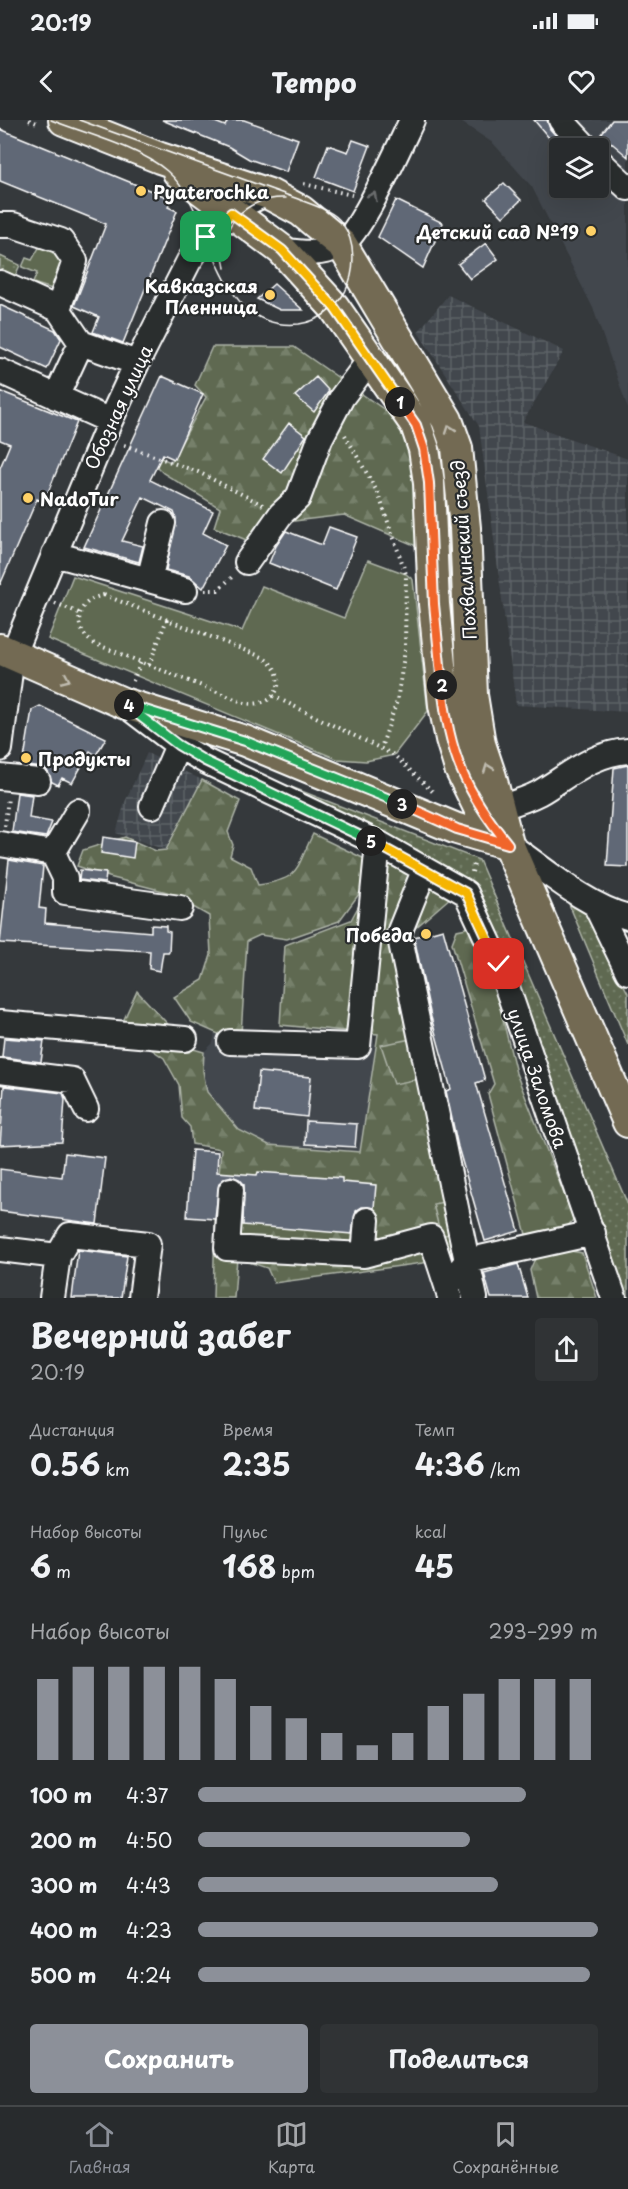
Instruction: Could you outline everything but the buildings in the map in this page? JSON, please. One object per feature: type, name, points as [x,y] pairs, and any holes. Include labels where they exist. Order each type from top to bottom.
[{"type":"main road","points":[[57,124],[160,158]]},
{"type":"main road","name":"Похвалинский съезд","points":[[160,158],[271,195],[301,211],[342,245],[447,420],[457,448],[465,528],[472,695],[480,744],[508,844],[628,1122]]},
{"type":"main road","name":"Похвалинский съезд","points":[[160,158],[282,250],[334,307],[416,425],[424,449],[429,483],[434,604],[444,705],[451,739],[460,769],[480,810],[508,844]]},
{"type":"main road","points":[[6,652],[123,703],[245,741],[457,829],[508,844]]},
{"type":"street","points":[[282,250],[322,252],[342,245],[350,237],[370,204],[412,120]]},
{"type":"street","points":[[561,120],[578,138]]},
{"type":"street","points":[[609,170],[628,188]]},
{"type":"street","name":"Обозная улица","points":[[0,749],[6,652],[54,554],[137,363],[189,261],[206,237],[231,213],[261,196],[271,195]]},
{"type":"street","points":[[0,225],[13,225],[61,241],[75,261],[58,309]]},
{"type":"street","points":[[0,283],[58,309],[81,343],[137,363]]},
{"type":"street","points":[[56,397],[81,343]]},
{"type":"street","points":[[247,562],[280,514],[298,498],[320,439],[342,397],[371,358]]},
{"type":"street","points":[[0,371],[110,421]]},
{"type":"street","points":[[149,580],[163,523]]},
{"type":"street","points":[[54,554],[185,590]]},
{"type":"street","name":"улица Заломова","points":[[123,703],[178,745],[378,843],[466,893],[499,964],[614,1298]]},
{"type":"street","points":[[152,806],[178,745]]},
{"type":"street","points":[[498,808],[538,793],[575,769],[610,752],[628,751]]},
{"type":"street","points":[[0,777],[38,781]]},
{"type":"street","points":[[53,853],[78,811]]},
{"type":"street","points":[[230,1042],[358,1046],[378,843]]},
{"type":"street","points":[[0,844],[53,853]]},
{"type":"street","points":[[508,844],[595,904],[614,914],[628,917]]},
{"type":"street","points":[[53,853],[65,878],[65,892],[180,908]]},
{"type":"street","points":[[424,871],[399,933],[475,1298]]},
{"type":"street","points":[[595,904],[628,972]]},
{"type":"street","points":[[0,1023],[185,1039]]},
{"type":"street","points":[[0,1071],[72,1080],[86,1109]]},
{"type":"street","points":[[231,1190],[226,1248],[364,1255],[431,1237],[448,1292]]},
{"type":"street","points":[[364,1255],[367,1220]]},
{"type":"street","points":[[448,1292],[467,1261],[593,1233]]},
{"type":"street","points":[[52,1298],[57,1256],[70,1235],[148,1244],[141,1298]]},
{"type":"street","points":[[0,1249],[57,1256]]},
{"type":"path","points":[[29,120],[57,124]]},
{"type":"path","points":[[342,397],[336,418],[378,493],[406,574],[405,650],[397,701],[381,748]]},
{"type":"path","points":[[124,445],[198,472],[280,514]]},
{"type":"path","points":[[185,590],[218,590],[247,562]]},
{"type":"path","points":[[104,595],[167,619],[273,663],[279,680],[273,696],[265,702],[245,703],[149,665],[93,643],[83,636],[78,625],[79,613],[85,603],[104,595]]},
{"type":"path","points":[[149,665],[167,619]]},
{"type":"path","points":[[273,696],[381,748],[410,769],[439,799]]},
{"type":"shaded area","name":"Детский сад №19","points":[[458,120],[628,120],[628,409],[593,308],[532,187],[493,143]]},
{"type":"shaded area","points":[[448,295],[564,351],[523,422],[628,459],[628,712],[516,705],[479,426],[418,332]]},
{"type":"shaded area","points":[[147,753],[202,780],[166,850],[116,833],[125,802]]},
{"type":"shaded area","points":[[215,1032],[373,1037],[375,1045],[372,1078],[360,1152],[269,1145],[239,1131],[207,1092],[203,1071],[204,1052],[213,1043]]},
{"type":"green space","points":[[44,239],[65,259],[56,286],[52,289],[33,283],[37,273],[22,267],[26,258],[32,260]]},
{"type":"green space","points":[[0,256],[20,265],[15,276],[0,270]]},
{"type":"green space","points":[[212,347],[294,347],[395,417],[412,457],[421,548],[344,515],[286,522],[269,549],[214,527],[220,508],[163,473],[140,450],[171,462],[206,397],[195,385]]},
{"type":"green space","points":[[368,560],[406,574],[413,580],[428,711],[394,755],[366,761],[337,759],[48,639],[73,576],[242,631],[262,586],[344,618]]},
{"type":"green space","points":[[214,757],[479,860],[628,1205],[628,1298],[622,1298],[483,907],[468,880]]},
{"type":"green space","points":[[202,780],[240,801],[228,832],[233,845],[230,856],[251,867],[258,885],[272,883],[290,876],[299,864],[313,834],[371,862],[362,890],[339,921],[287,939],[260,935],[247,941],[241,1034],[223,1036],[191,1022],[174,997],[203,980],[211,955],[209,916],[167,892],[77,866],[83,850],[125,837],[156,851],[166,850]]},
{"type":"green space","points":[[384,859],[451,897],[405,937],[467,1254],[445,1260],[274,1283],[267,1268],[237,1258],[234,1298],[213,1298],[215,1222],[221,1149],[192,1144],[190,1127],[182,1118],[179,1085],[164,1058],[120,1028],[137,991],[190,1048],[204,1052],[203,1071],[207,1092],[239,1130],[269,1145],[360,1152],[378,1034],[280,1025],[285,945],[351,920]]},
{"type":"green space","points":[[569,904],[583,909],[628,993],[628,1045]]},
{"type":"green space","points":[[471,927],[496,991],[516,1073],[574,1219],[565,1229],[527,1238],[488,1094],[494,1084],[452,943],[457,930]]},
{"type":"green space","points":[[411,1039],[419,1079],[394,1084],[381,1045]]},
{"type":"green space","points":[[449,1201],[456,1232],[441,1236],[433,1204]]},
{"type":"green space","points":[[560,1249],[582,1253],[597,1298],[536,1298],[530,1270],[537,1254]]},
{"type":"tram line","points":[[51,120],[127,148],[155,162],[167,171],[184,191],[219,267],[232,291],[248,310],[270,322],[299,324],[326,314],[345,292],[349,284],[353,257],[347,231],[338,218],[322,208],[79,120]]},
{"type":"tram line","points":[[225,268],[223,253],[225,240],[236,217],[258,202],[286,198]]},
{"type":"place","name":"Pyaterochka","points":[[141,191]]},
{"type":"place","name":"Детский сад №19","points":[[591,231]]},
{"type":"place","name":"Кавказская Пленница","points":[[270,295]]},
{"type":"place","name":"NadoTur","points":[[28,498]]},
{"type":"place","name":"Продукты","points":[[26,758]]},
{"type":"place","name":"Победа","points":[[426,934]]},
{"type":"route","points":[[206,237],[231,213],[282,250],[334,307],[416,425],[424,449],[429,483],[434,604],[444,705],[451,739],[460,769],[480,810],[508,844],[457,829],[245,741],[123,703],[178,745],[205,761],[378,843],[466,893],[499,964]]}]
